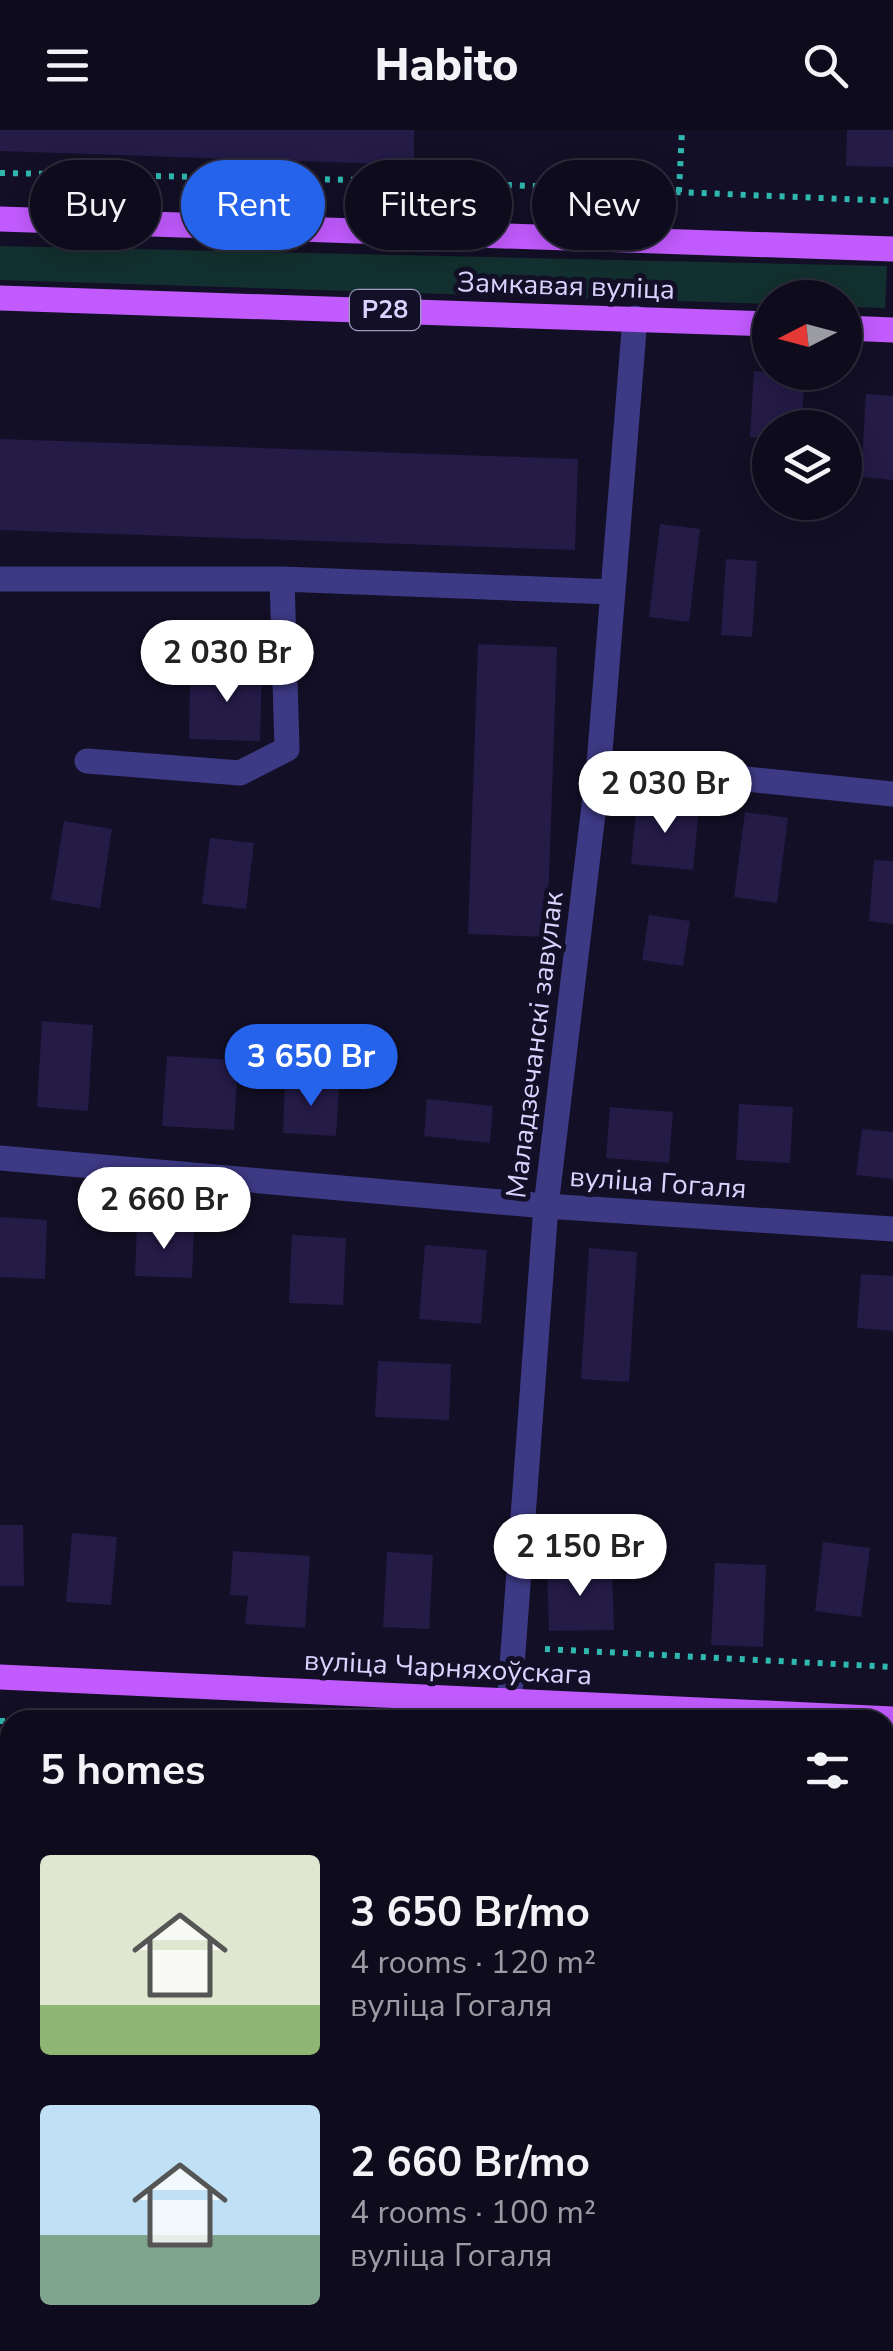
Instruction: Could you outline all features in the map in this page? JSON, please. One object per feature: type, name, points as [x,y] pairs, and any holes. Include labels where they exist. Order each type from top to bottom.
[{"type":"main road","name":"Замкавая вуліца","points":[[0,219],[893,250]]},
{"type":"main road","name":"Замкавая вуліца","points":[[0,298],[752,323]]},
{"type":"main road","points":[[862,329],[893,330]]},
{"type":"main road","name":"вуліца Чарняхоўскага","points":[[0,1677],[494,1710]]},
{"type":"street","name":"Маладзечанскі завулак","points":[[509,1710],[546,1206],[599,764],[636,318]]},
{"type":"street","points":[[87,761],[240,773],[288,749],[282,578]]},
{"type":"street","points":[[0,579],[282,578],[614,592]]},
{"type":"street","points":[[599,764],[893,794]]},
{"type":"street","name":"вуліца Гогаля","points":[[0,1158],[546,1206],[893,1229]]},
{"type":"path","points":[[680,192],[682,130]]},
{"type":"path","points":[[0,173],[412,181],[893,201]]},
{"type":"path","points":[[514,1648],[893,1667]]},
{"type":"green space","points":[[0,246],[30,247],[30,250],[887,266],[885,308],[862,307],[862,280],[752,280],[752,303],[0,280]]},
{"type":"building","points":[[0,130],[414,130],[414,160],[345,163],[0,151]]},
{"type":"building","points":[[847,130],[893,130],[893,167],[846,166]]},
{"type":"building","points":[[753,390],[804,390],[802,410],[752,410],[750,437]]},
{"type":"building","points":[[866,394],[893,396],[893,480],[862,477]]},
{"type":"building","points":[[0,439],[578,459],[575,550],[0,530]]},
{"type":"building","points":[[660,524],[700,529],[689,622],[649,617]]},
{"type":"building","points":[[726,559],[757,561],[752,637],[721,635]]},
{"type":"building","points":[[478,644],[557,647],[547,937],[468,934]]},
{"type":"building","points":[[220,663],[262,665],[260,741],[189,739],[190,678],[219,680]]},
{"type":"building","points":[[637,802],[699,808],[693,870],[631,864]]},
{"type":"building","points":[[745,812],[788,818],[777,903],[734,897]]},
{"type":"building","points":[[64,821],[112,829],[100,908],[51,900]]},
{"type":"building","points":[[210,838],[254,843],[246,909],[202,904]]},
{"type":"building","points":[[874,860],[893,861],[893,924],[869,921]]},
{"type":"building","points":[[649,915],[690,921],[683,966],[642,960]]},
{"type":"building","points":[[42,1021],[93,1025],[88,1111],[37,1107]]},
{"type":"building","points":[[167,1056],[238,1060],[234,1130],[162,1126]]},
{"type":"building","points":[[285,1083],[339,1085],[336,1136],[283,1133]]},
{"type":"building","points":[[427,1099],[493,1106],[490,1143],[424,1136]]},
{"type":"building","points":[[739,1104],[793,1107],[790,1163],[736,1160]]},
{"type":"building","points":[[610,1107],[673,1112],[669,1163],[606,1158]]},
{"type":"building","points":[[862,1129],[893,1132],[893,1179],[856,1175]]},
{"type":"building","points":[[0,1217],[47,1220],[45,1279],[0,1277]]},
{"type":"building","points":[[137,1225],[194,1227],[192,1278],[135,1276]]},
{"type":"building","points":[[292,1235],[346,1238],[343,1305],[289,1303]]},
{"type":"building","points":[[425,1245],[487,1250],[481,1324],[419,1319]]},
{"type":"building","points":[[589,1248],[637,1252],[629,1382],[581,1379]]},
{"type":"building","points":[[861,1274],[893,1276],[893,1331],[857,1328]]},
{"type":"building","points":[[378,1361],[451,1364],[449,1420],[375,1417]]},
{"type":"building","points":[[0,1525],[23,1525],[24,1586],[0,1586]]},
{"type":"building","points":[[72,1533],[117,1537],[111,1605],[66,1602]]},
{"type":"building","points":[[823,1542],[870,1548],[861,1617],[815,1611]]},
{"type":"building","points":[[233,1551],[310,1556],[305,1628],[245,1624],[248,1596],[230,1595]]},
{"type":"building","points":[[387,1552],[433,1555],[429,1629],[383,1627]]},
{"type":"building","points":[[715,1563],[766,1565],[763,1647],[711,1645]]},
{"type":"building","points":[[612,1567],[614,1630],[549,1631],[547,1568]]}]
